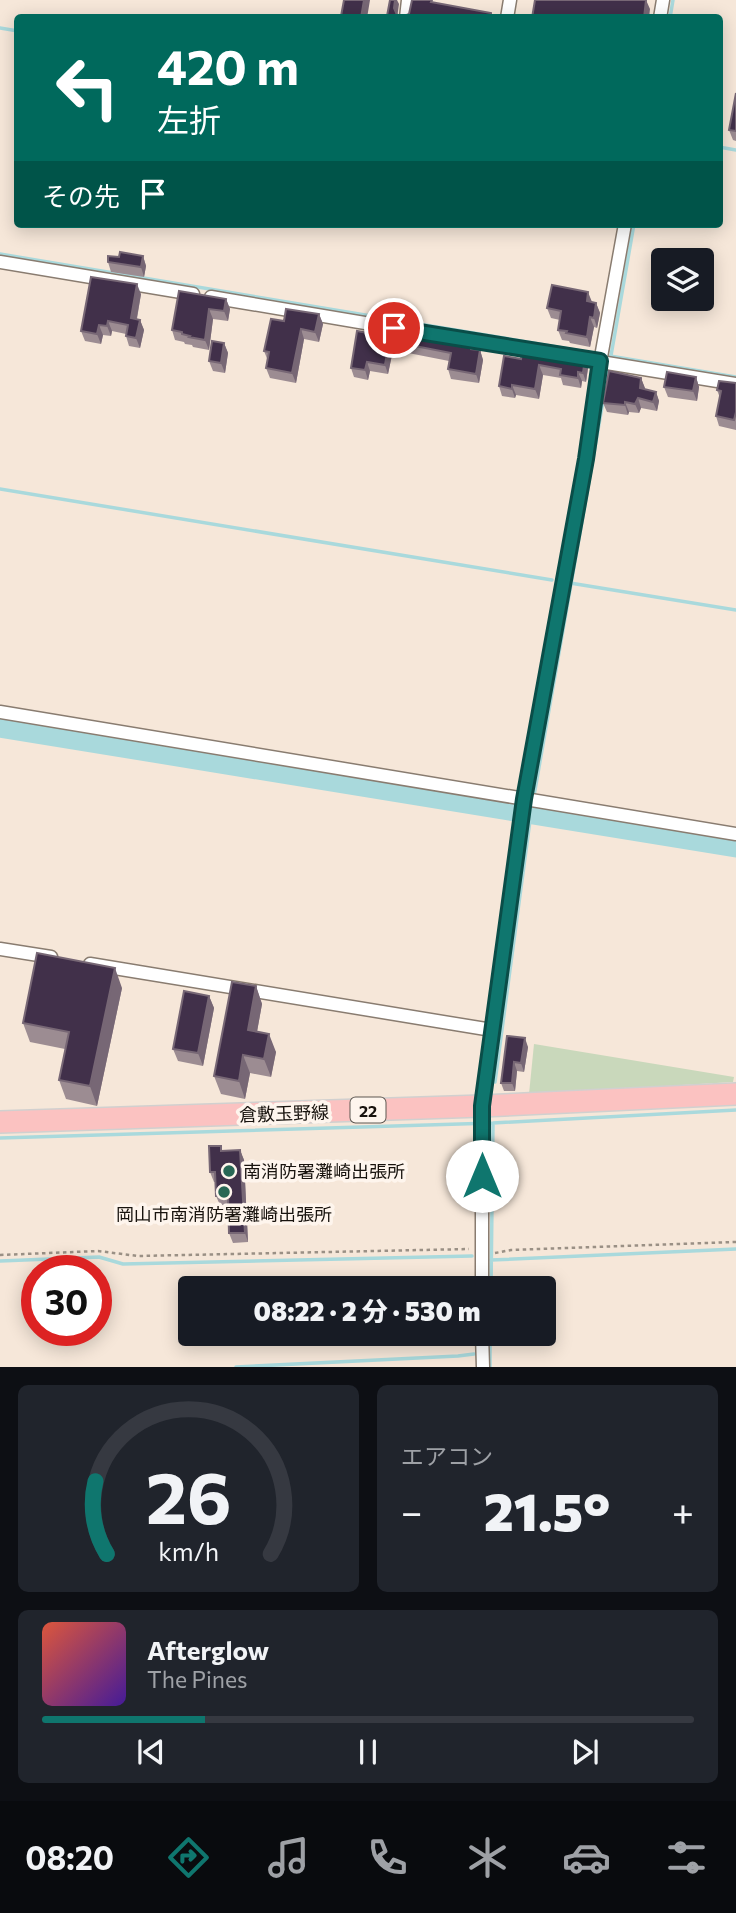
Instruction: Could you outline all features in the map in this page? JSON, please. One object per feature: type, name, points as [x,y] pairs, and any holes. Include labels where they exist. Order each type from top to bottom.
[{"type":"main road","name":"倉敷玉野線","points":[[0,1122],[482,1118],[736,1094]]},
{"type":"street","points":[[484,1276],[489,1251],[482,1118],[492,1030],[521,821],[528,801],[605,359],[624,228]]},
{"type":"street","points":[[0,262],[554,354],[605,359],[736,384]]},
{"type":"street","points":[[0,712],[736,834]]},
{"type":"street","points":[[0,949],[68,960]]},
{"type":"street","points":[[81,962],[492,1030]]},
{"type":"street","points":[[482,1346],[482,1367]]},
{"type":"path","points":[[0,1255],[98,1251],[138,1256],[489,1251],[736,1241]]},
{"type":"green space","points":[[534,1044],[734,1077],[733,1082],[529,1094]]},
{"type":"building","points":[[344,0],[364,0],[362,14],[341,14]]},
{"type":"building","points":[[390,0],[395,0],[397,14],[387,14]]},
{"type":"building","points":[[412,0],[432,0],[431,2],[491,13],[409,14]]},
{"type":"building","points":[[535,0],[646,0],[644,14],[533,14]]},
{"type":"building","points":[[736,93],[736,131],[729,130]]},
{"type":"building","points":[[120,252],[143,256],[141,267],[108,262],[108,256],[119,257]]},
{"type":"building","points":[[91,277],[137,284],[131,318],[140,320],[136,338],[126,336],[128,325],[108,321],[107,326],[99,325],[97,334],[81,331]]},
{"type":"building","points":[[552,285],[588,292],[587,301],[596,303],[594,318],[590,317],[587,337],[558,330],[561,311],[547,308]]},
{"type":"building","points":[[179,291],[226,299],[224,311],[209,309],[205,340],[172,330]]},
{"type":"building","points":[[286,309],[319,314],[315,332],[301,329],[292,373],[266,368],[269,352],[264,351],[271,319],[284,321]]},
{"type":"building","points":[[375,325],[472,340],[471,349],[480,350],[476,374],[448,369],[451,353],[389,341],[385,365],[367,362],[365,370],[351,368],[357,331],[373,334]]},
{"type":"building","points":[[212,341],[224,343],[221,363],[209,361]]},
{"type":"building","points":[[523,349],[585,359],[583,373],[578,372],[578,378],[560,375],[561,369],[539,365],[535,389],[499,386],[504,356],[521,359]]},
{"type":"building","points":[[609,371],[641,378],[640,388],[656,392],[653,402],[638,398],[635,404],[603,403]]},
{"type":"building","points":[[667,372],[696,377],[693,391],[664,387]]},
{"type":"building","points":[[719,381],[736,383],[734,420],[716,416],[721,391],[717,390]]},
{"type":"building","points":[[37,953],[115,968],[90,1086],[59,1080],[69,1032],[23,1023]]},
{"type":"building","points":[[232,982],[256,986],[248,1030],[269,1034],[264,1059],[243,1055],[239,1081],[214,1076]]},
{"type":"building","points":[[184,991],[209,996],[198,1053],[173,1049]]},
{"type":"building","points":[[507,1036],[525,1038],[521,1063],[514,1062],[512,1083],[501,1083]]},
{"type":"building","points":[[209,1146],[221,1146],[221,1151],[240,1150],[245,1233],[229,1233],[228,1195],[216,1196],[215,1172],[210,1172]]},
{"type":"waterway","points":[[671,14],[673,0]]},
{"type":"waterway","points":[[0,28],[14,30]]},
{"type":"waterway","points":[[723,148],[736,150]]},
{"type":"waterway","points":[[495,1082],[531,813],[633,228]]},
{"type":"waterway","points":[[0,254],[599,354]]},
{"type":"waterway","points":[[610,356],[736,377]]},
{"type":"waterway","points":[[0,489],[552,580]]},
{"type":"waterway","points":[[570,583],[736,610]]},
{"type":"waterway","points":[[0,726],[736,846]]},
{"type":"waterway","points":[[0,1138],[493,1123],[736,1110]]},
{"type":"waterway","points":[[491,1276],[493,1124]]},
{"type":"waterway","points":[[491,1260],[736,1249]]},
{"type":"waterway","points":[[0,1261],[99,1257],[123,1264],[472,1256]]},
{"type":"waterway","points":[[490,1346],[490,1367]]},
{"type":"waterway","points":[[236,1367],[474,1354]]},
{"type":"place","name":"南消防署灘崎出張所","points":[[229,1171]]},
{"type":"place","name":"岡山市南消防署灘崎出張所","points":[[224,1192]]},
{"type":"route","points":[[394,328],[600,361],[586,459],[524,799],[482,1106],[482,1176]]}]
